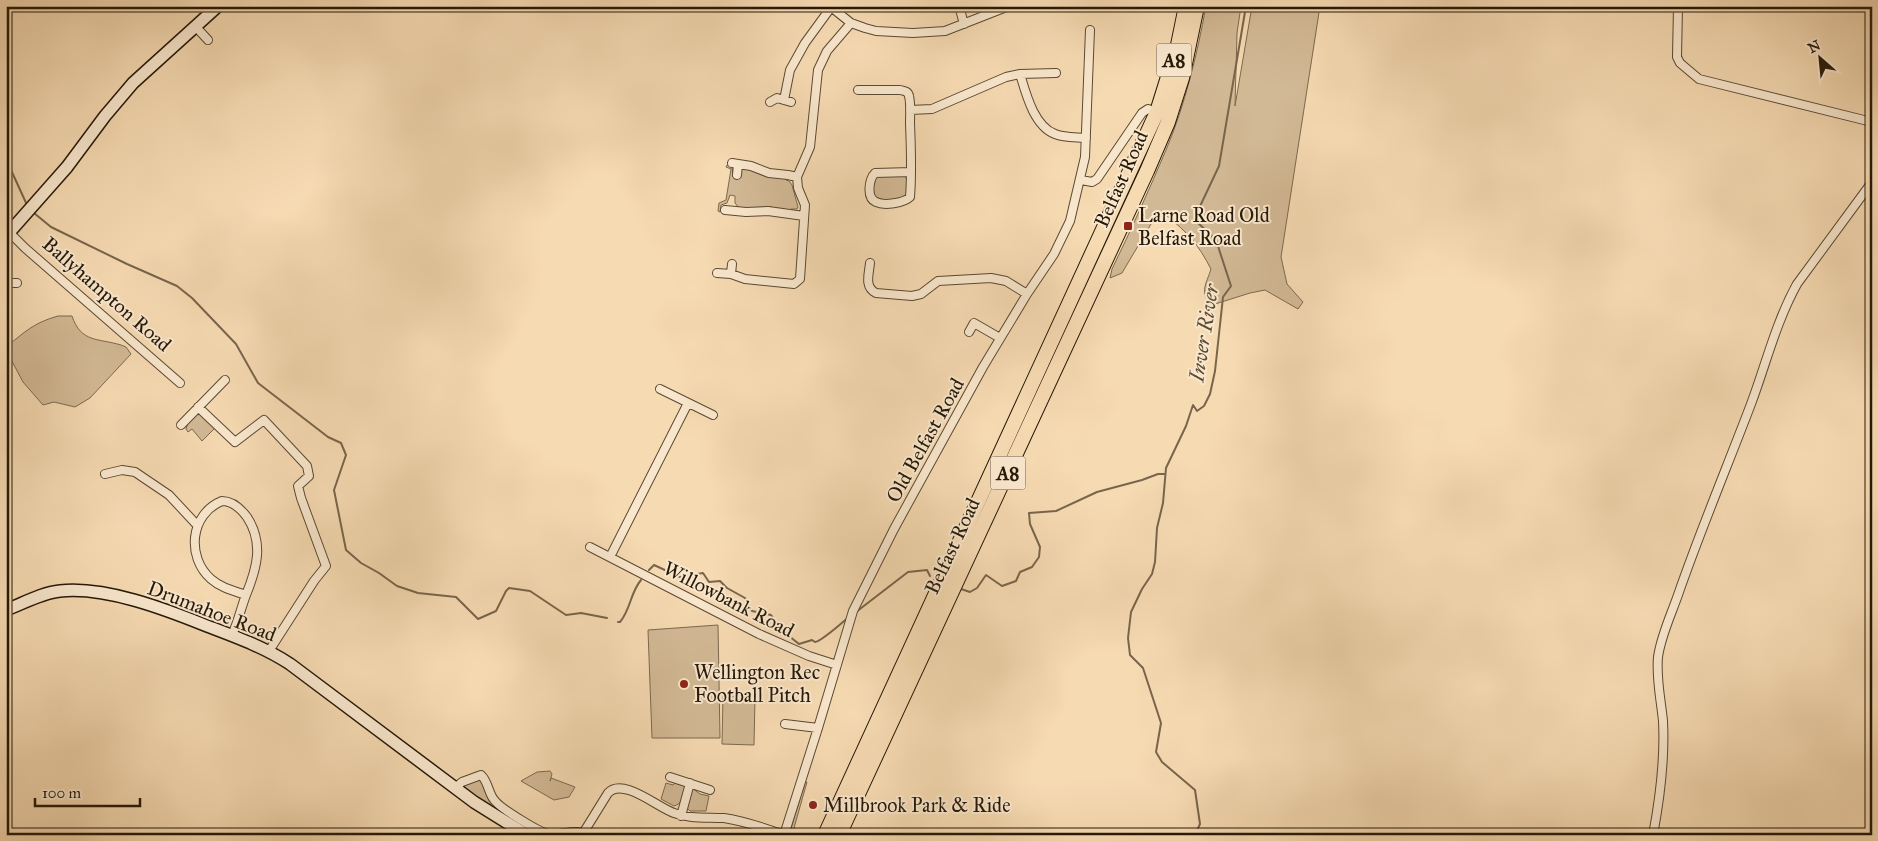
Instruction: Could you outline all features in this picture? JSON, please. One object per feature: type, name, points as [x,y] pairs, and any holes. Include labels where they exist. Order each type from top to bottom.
[{"type":"highway","name":"A8","points":[[1157,112],[1178,45],[1186,6]]},
{"type":"highway","name":"Belfast Road","points":[[839,835],[1147,171],[1172,110],[1182,78],[1197,6]]},
{"type":"highway","name":"Belfast Road","points":[[825,835],[1157,112]]},
{"type":"main road","name":"Ballyhampton Road","points":[[10,231],[38,201],[133,83],[218,6]]},
{"type":"main road","name":"Drumahoe Road","points":[[6,610],[50,593],[61,591],[92,592],[156,607],[232,635],[269,651],[290,664],[488,812],[527,835]]},
{"type":"street","points":[[960,6],[964,24]]},
{"type":"street","points":[[770,102],[777,98],[788,101],[790,70],[805,43],[832,7],[851,23],[876,31],[938,33],[1009,6]]},
{"type":"street","points":[[1678,6],[1677,56],[1680,63],[1699,79],[1872,122]]},
{"type":"street","points":[[717,273],[730,274],[745,279],[794,284],[800,279],[806,205],[798,188],[797,177],[810,147],[818,70],[827,51],[851,23]]},
{"type":"street","points":[[196,27],[208,40]]},
{"type":"street","name":"Old Belfast Road","points":[[784,835],[853,611],[894,529],[1000,338],[1054,254],[1070,221],[1081,180],[1086,138],[1090,30]]},
{"type":"street","points":[[910,110],[932,109],[1020,74],[1053,73],[1050,63]]},
{"type":"street","points":[[1020,74],[1031,106],[1045,128],[1057,135],[1086,138]]},
{"type":"street","points":[[863,99],[860,90],[905,91],[909,96],[910,110],[910,172],[910,197],[902,203],[876,202],[873,200],[870,192],[870,181],[874,173],[910,172]]},
{"type":"street","points":[[1081,180],[1092,182],[1097,179],[1142,113],[1148,109],[1157,112]]},
{"type":"street","points":[[736,175],[735,163],[769,173],[797,177]]},
{"type":"street","points":[[1653,835],[1658,810],[1663,723],[1657,671],[1664,635],[1694,547],[1751,403],[1788,301],[1797,284],[1872,182]]},
{"type":"street","points":[[732,202],[728,210],[746,212],[768,211],[804,216]]},
{"type":"street","name":"Ballyhampton Road","points":[[10,231],[25,248],[180,383]]},
{"type":"street","points":[[870,263],[867,285],[870,290],[876,293],[912,296],[921,294],[938,281],[991,278],[1006,281],[1027,294]]},
{"type":"street","points":[[730,274],[732,264]]},
{"type":"street","points":[[6,280],[11,283],[17,283]]},
{"type":"street","points":[[969,332],[974,323],[1000,338]]},
{"type":"street","points":[[181,425],[225,380]]},
{"type":"street","points":[[660,389],[713,415]]},
{"type":"street","points":[[610,557],[688,403]]},
{"type":"street","points":[[198,407],[235,442],[264,420],[307,466],[308,476],[298,486],[326,566],[314,581],[269,651]]},
{"type":"street","points":[[105,474],[122,470],[135,472],[169,495],[197,525]]},
{"type":"street","points":[[232,635],[256,570],[258,555],[256,535],[245,515],[234,504],[222,501],[204,514],[197,525],[196,552],[201,568],[218,584],[246,595]]},
{"type":"street","name":"Willowbank Road","points":[[590,547],[774,641],[836,665]]},
{"type":"street","points":[[785,724],[818,728]]},
{"type":"street","points":[[455,788],[464,781],[481,775],[485,779],[497,804],[550,834],[574,830],[583,834],[608,793],[616,787],[640,795],[681,816],[731,820],[784,835]]},
{"type":"street","points":[[670,776],[710,790]]},
{"type":"street","points":[[681,816],[690,783]]},
{"type":"shaded area","points":[[1206,6],[1241,6],[1237,33],[1235,106],[1252,6],[1320,6],[1281,257],[1287,284],[1303,302],[1298,309],[1265,290],[1212,305],[1205,292],[1211,269],[1192,239],[1166,215],[1154,219],[1122,273],[1110,278],[1112,269],[1166,150],[1185,98]]},
{"type":"shaded area","points":[[1163,109],[1167,110],[1157,138],[1045,379],[1042,377]]},
{"type":"shaded area","points":[[727,165],[732,167],[733,177],[738,178],[744,167],[784,177],[792,185],[797,209],[791,209],[791,211],[771,207],[739,208],[735,203],[735,196],[730,195],[727,203],[721,205],[720,212],[718,211],[719,203],[726,200],[731,169],[726,167]]},
{"type":"shaded area","points":[[905,175],[907,195],[900,199],[890,200],[874,196],[872,190],[876,176]]},
{"type":"shaded area","points":[[58,316],[72,316],[80,331],[85,335],[126,347],[131,354],[90,398],[75,407],[54,402],[43,405],[23,382],[6,350],[6,347],[30,328]]},
{"type":"shaded area","points":[[199,412],[216,427],[202,441],[192,429],[188,432],[186,429],[188,423]]},
{"type":"shaded area","name":"Wellington Rec Football Pitch","points":[[718,625],[720,738],[652,738],[648,630]]},
{"type":"shaded area","points":[[723,696],[755,697],[754,745],[722,744]]},
{"type":"shaded area","points":[[550,771],[552,774],[550,781],[551,778],[575,787],[569,797],[554,800],[521,781],[537,772]]},
{"type":"shaded area","points":[[477,778],[481,779],[489,801],[522,822],[552,835],[537,835],[482,801],[462,785]]},
{"type":"shaded area","points":[[676,782],[685,785],[681,801],[674,806],[661,799],[666,783],[673,785]]},
{"type":"shaded area","points":[[805,782],[807,782],[792,835],[789,835]]},
{"type":"shaded area","points":[[692,788],[700,794],[709,796],[706,811],[690,811],[687,808]]},
{"type":"waterway","name":"Inver River","points":[[1195,835],[1200,824],[1195,790],[1162,762],[1156,752],[1161,723],[1143,668],[1130,655],[1128,638],[1131,612],[1152,574],[1155,562],[1157,528],[1163,503],[1166,468],[1186,426],[1193,405],[1197,411],[1204,406],[1210,394],[1215,371],[1223,297],[1231,286],[1216,240],[1194,219],[1219,166],[1246,6]]},
{"type":"waterway","points":[[6,159],[27,205]]},
{"type":"waterway","points":[[34,213],[51,227],[177,286],[192,298],[236,344],[258,383],[328,437],[341,443],[346,455],[334,490],[346,550],[361,563],[397,586],[418,593],[456,597],[478,619],[496,611],[509,588],[530,591],[566,615],[581,613],[607,618]]},
{"type":"waterway","points":[[961,589],[970,592],[977,588],[986,575],[1002,586],[1016,581],[1020,572],[1032,567],[1039,557],[1040,547],[1030,524],[1029,513],[1056,511],[1097,492],[1158,474],[1165,474]]},
{"type":"waterway","points":[[649,570],[654,565],[680,577],[703,573],[709,582],[720,581],[727,588],[745,598],[752,611],[771,615],[784,632],[799,644],[812,640],[818,641],[848,618]]},
{"type":"waterway","points":[[856,612],[908,572],[927,570],[930,576]]},
{"type":"waterway","points":[[618,622],[624,617],[637,585],[641,580]]},
{"type":"place","name":"Larne Road Old Belfast Road","points":[[1128,226]]},
{"type":"place","name":"Wellington Rec Football Pitch","points":[[684,684]]},
{"type":"place","name":"Millbrook Park & Ride","points":[[813,805]]}]
